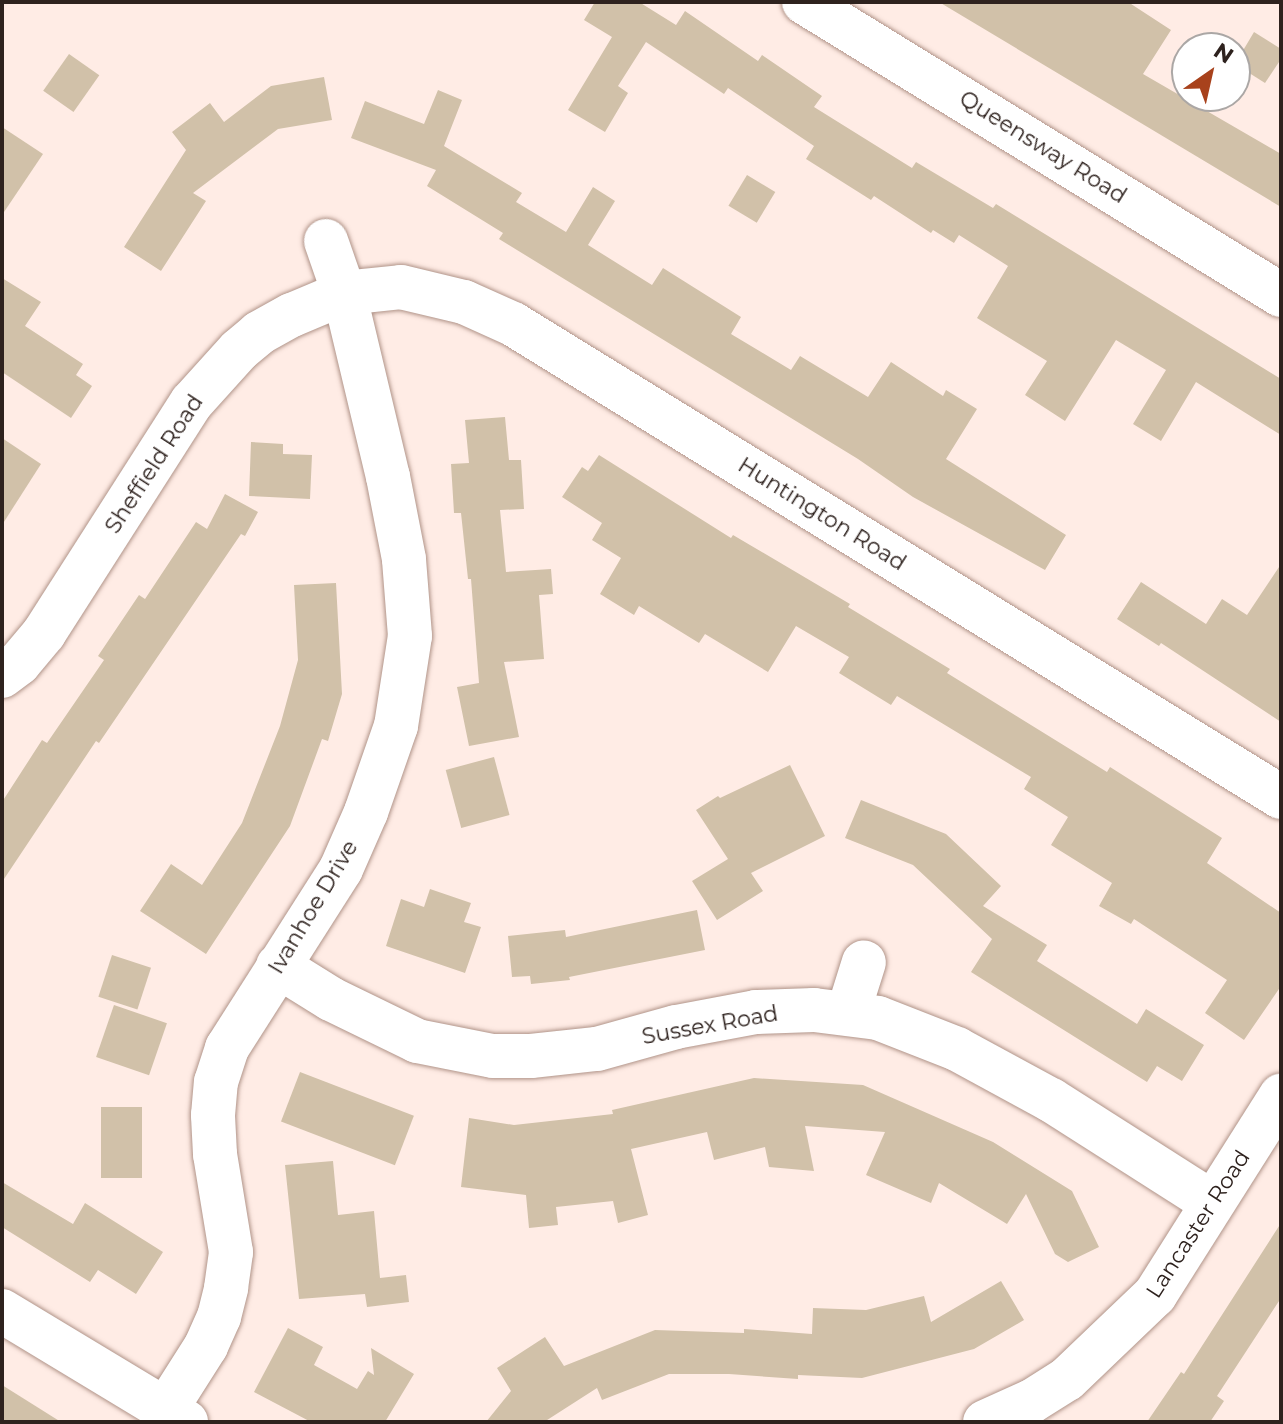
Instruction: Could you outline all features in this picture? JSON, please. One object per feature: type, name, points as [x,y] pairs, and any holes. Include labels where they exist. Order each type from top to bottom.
[{"type":"street","name":"Queensway Road","points":[[804,2],[1281,295]]},
{"type":"street","name":"Ivanhoe Drive","points":[[176,1416],[219,1317],[231,1252],[215,1154],[213,1115],[216,1082],[227,1048],[341,869],[366,812],[396,726],[410,636],[401,545],[344,293],[326,241]]},
{"type":"street","name":"Huntington Road","points":[[344,293],[401,287],[464,302],[513,324],[1281,797]]},
{"type":"street","name":"Sheffield Road","points":[[2,676],[19,663],[44,633],[192,402],[217,373],[259,333],[344,293]]},
{"type":"street","points":[[848,1013],[864,962]]},
{"type":"street","name":"Sussex Road","points":[[278,966],[331,999],[417,1041],[493,1056],[531,1056],[597,1049],[676,1027],[756,1012],[848,1013],[878,1018],[957,1049],[1051,1100],[1211,1202]]},
{"type":"street","name":"Lancaster Road","points":[[993,1420],[1067,1379],[1155,1295],[1211,1202],[1281,1096]]},
{"type":"street","points":[[2,1311],[176,1416]]},
{"type":"building","points":[[595,2],[639,2],[676,25],[685,11],[758,61],[762,55],[822,96],[814,107],[912,168],[916,162],[993,208],[996,204],[1281,379],[1281,435],[1196,382],[1161,441],[1133,424],[1166,370],[1116,340],[1065,421],[1025,395],[1047,361],[977,318],[1008,266],[959,235],[954,243],[933,230],[931,233],[874,196],[871,200],[806,159],[814,146],[728,88],[724,94],[646,42],[618,86],[628,93],[605,132],[568,110],[612,37],[584,20]]},
{"type":"building","points":[[939,2],[1128,2],[1171,30],[1143,74],[1171,90],[1171,112],[1209,112],[1281,154],[1281,207]]},
{"type":"building","points":[[1254,32],[1281,49],[1281,59],[1265,83],[1251,74],[1251,37]]},
{"type":"building","points":[[69,54],[99,75],[73,112],[43,91]]},
{"type":"building","points":[[324,77],[332,120],[278,129],[193,193],[206,201],[161,271],[124,247],[186,150],[172,132],[210,103],[224,122],[271,86]]},
{"type":"building","points":[[438,90],[462,100],[444,146],[522,193],[516,202],[566,232],[593,187],[615,201],[588,245],[652,285],[663,268],[741,317],[731,334],[791,370],[800,356],[868,397],[891,362],[943,396],[946,390],[977,409],[946,459],[1066,535],[1045,570],[913,497],[858,459],[499,239],[503,233],[427,186],[436,170],[351,138],[365,101],[424,124]]},
{"type":"building","points":[[2,127],[43,154],[2,215]]},
{"type":"building","points":[[747,175],[775,192],[757,223],[728,206]]},
{"type":"building","points":[[2,278],[41,302],[25,326],[83,364],[76,375],[92,386],[71,418],[2,372]]},
{"type":"building","points":[[505,417],[509,460],[521,460],[524,509],[500,510],[506,572],[551,569],[553,594],[539,595],[544,659],[504,662],[519,737],[469,746],[457,687],[479,683],[471,579],[468,579],[461,513],[454,513],[451,464],[469,463],[465,420]]},
{"type":"building","points":[[2,438],[41,464],[2,525]]},
{"type":"building","points":[[251,442],[283,444],[283,454],[312,455],[310,499],[249,496]]},
{"type":"building","points":[[599,455],[731,538],[733,535],[850,604],[848,607],[950,669],[947,673],[1107,772],[1110,767],[1222,838],[1207,863],[1281,913],[1281,986],[1244,1040],[1205,1013],[1227,980],[1134,919],[1131,924],[1099,906],[1112,883],[1051,845],[1068,817],[1024,789],[1031,777],[897,696],[891,705],[839,673],[849,657],[796,626],[768,672],[705,634],[699,643],[639,606],[634,615],[600,594],[621,558],[592,540],[602,523],[562,497],[582,467],[588,471]]},
{"type":"building","points":[[225,494],[258,512],[245,536],[241,534],[2,882],[2,802],[42,740],[47,743],[104,660],[98,656],[139,595],[145,599],[196,522],[207,529]]},
{"type":"building","points":[[1281,564],[1281,722],[1161,643],[1159,646],[1117,619],[1141,582],[1206,624],[1222,599],[1247,615]]},
{"type":"building","points":[[336,583],[342,694],[328,741],[322,739],[290,826],[206,954],[140,911],[171,864],[202,885],[242,823],[280,726],[298,660],[294,585]]},
{"type":"building","points":[[494,757],[510,815],[461,828],[446,770]]},
{"type":"building","points":[[790,765],[825,836],[751,873],[763,891],[717,920],[692,881],[728,859],[696,810],[718,796],[720,798]]},
{"type":"building","points":[[861,800],[946,834],[1001,886],[983,906],[1047,945],[1037,961],[1137,1024],[1146,1009],[1204,1045],[1182,1081],[1157,1066],[1147,1082],[971,972],[992,939],[913,865],[845,838]]},
{"type":"building","points":[[430,889],[471,903],[464,922],[481,927],[465,973],[386,946],[401,899],[424,907]]},
{"type":"building","points":[[697,910],[705,950],[569,977],[570,980],[531,984],[530,976],[512,977],[508,936],[565,930],[566,937]]},
{"type":"building","points":[[112,955],[151,968],[137,1010],[98,997]]},
{"type":"building","points":[[114,1005],[167,1023],[149,1075],[96,1057]]},
{"type":"building","points":[[300,1072],[414,1116],[395,1165],[281,1121]]},
{"type":"building","points":[[754,1078],[863,1085],[993,1142],[1072,1191],[1099,1247],[1068,1262],[1055,1254],[1026,1194],[1007,1224],[939,1183],[931,1203],[866,1175],[885,1132],[805,1126],[814,1171],[769,1167],[765,1147],[714,1160],[707,1132],[631,1149],[648,1215],[618,1223],[613,1201],[556,1207],[558,1225],[529,1228],[526,1195],[461,1187],[469,1118],[514,1125],[613,1114],[612,1110]]},
{"type":"building","points":[[101,1107],[142,1107],[142,1178],[101,1178]]},
{"type":"building","points":[[333,1161],[338,1215],[374,1211],[380,1278],[406,1275],[409,1302],[367,1307],[365,1294],[299,1299],[285,1165]]},
{"type":"building","points":[[2,1182],[73,1224],[85,1203],[163,1252],[136,1294],[98,1270],[90,1282],[2,1227]]},
{"type":"building","points":[[1281,1223],[1281,1298],[1217,1396],[1224,1401],[1210,1422],[1147,1422],[1181,1372],[1184,1374]]},
{"type":"building","points":[[1001,1281],[1024,1320],[974,1349],[862,1378],[669,1374],[602,1400],[597,1388],[544,1422],[486,1422],[511,1391],[497,1368],[545,1337],[564,1366],[655,1330],[744,1333],[744,1329],[812,1334],[813,1308],[866,1310],[924,1296],[931,1322]]},
{"type":"building","points":[[288,1328],[323,1347],[314,1365],[357,1389],[368,1371],[374,1375],[371,1348],[414,1374],[385,1422],[311,1422],[254,1392]]},
{"type":"building","points":[[2,1385],[61,1422],[2,1422]]}]
